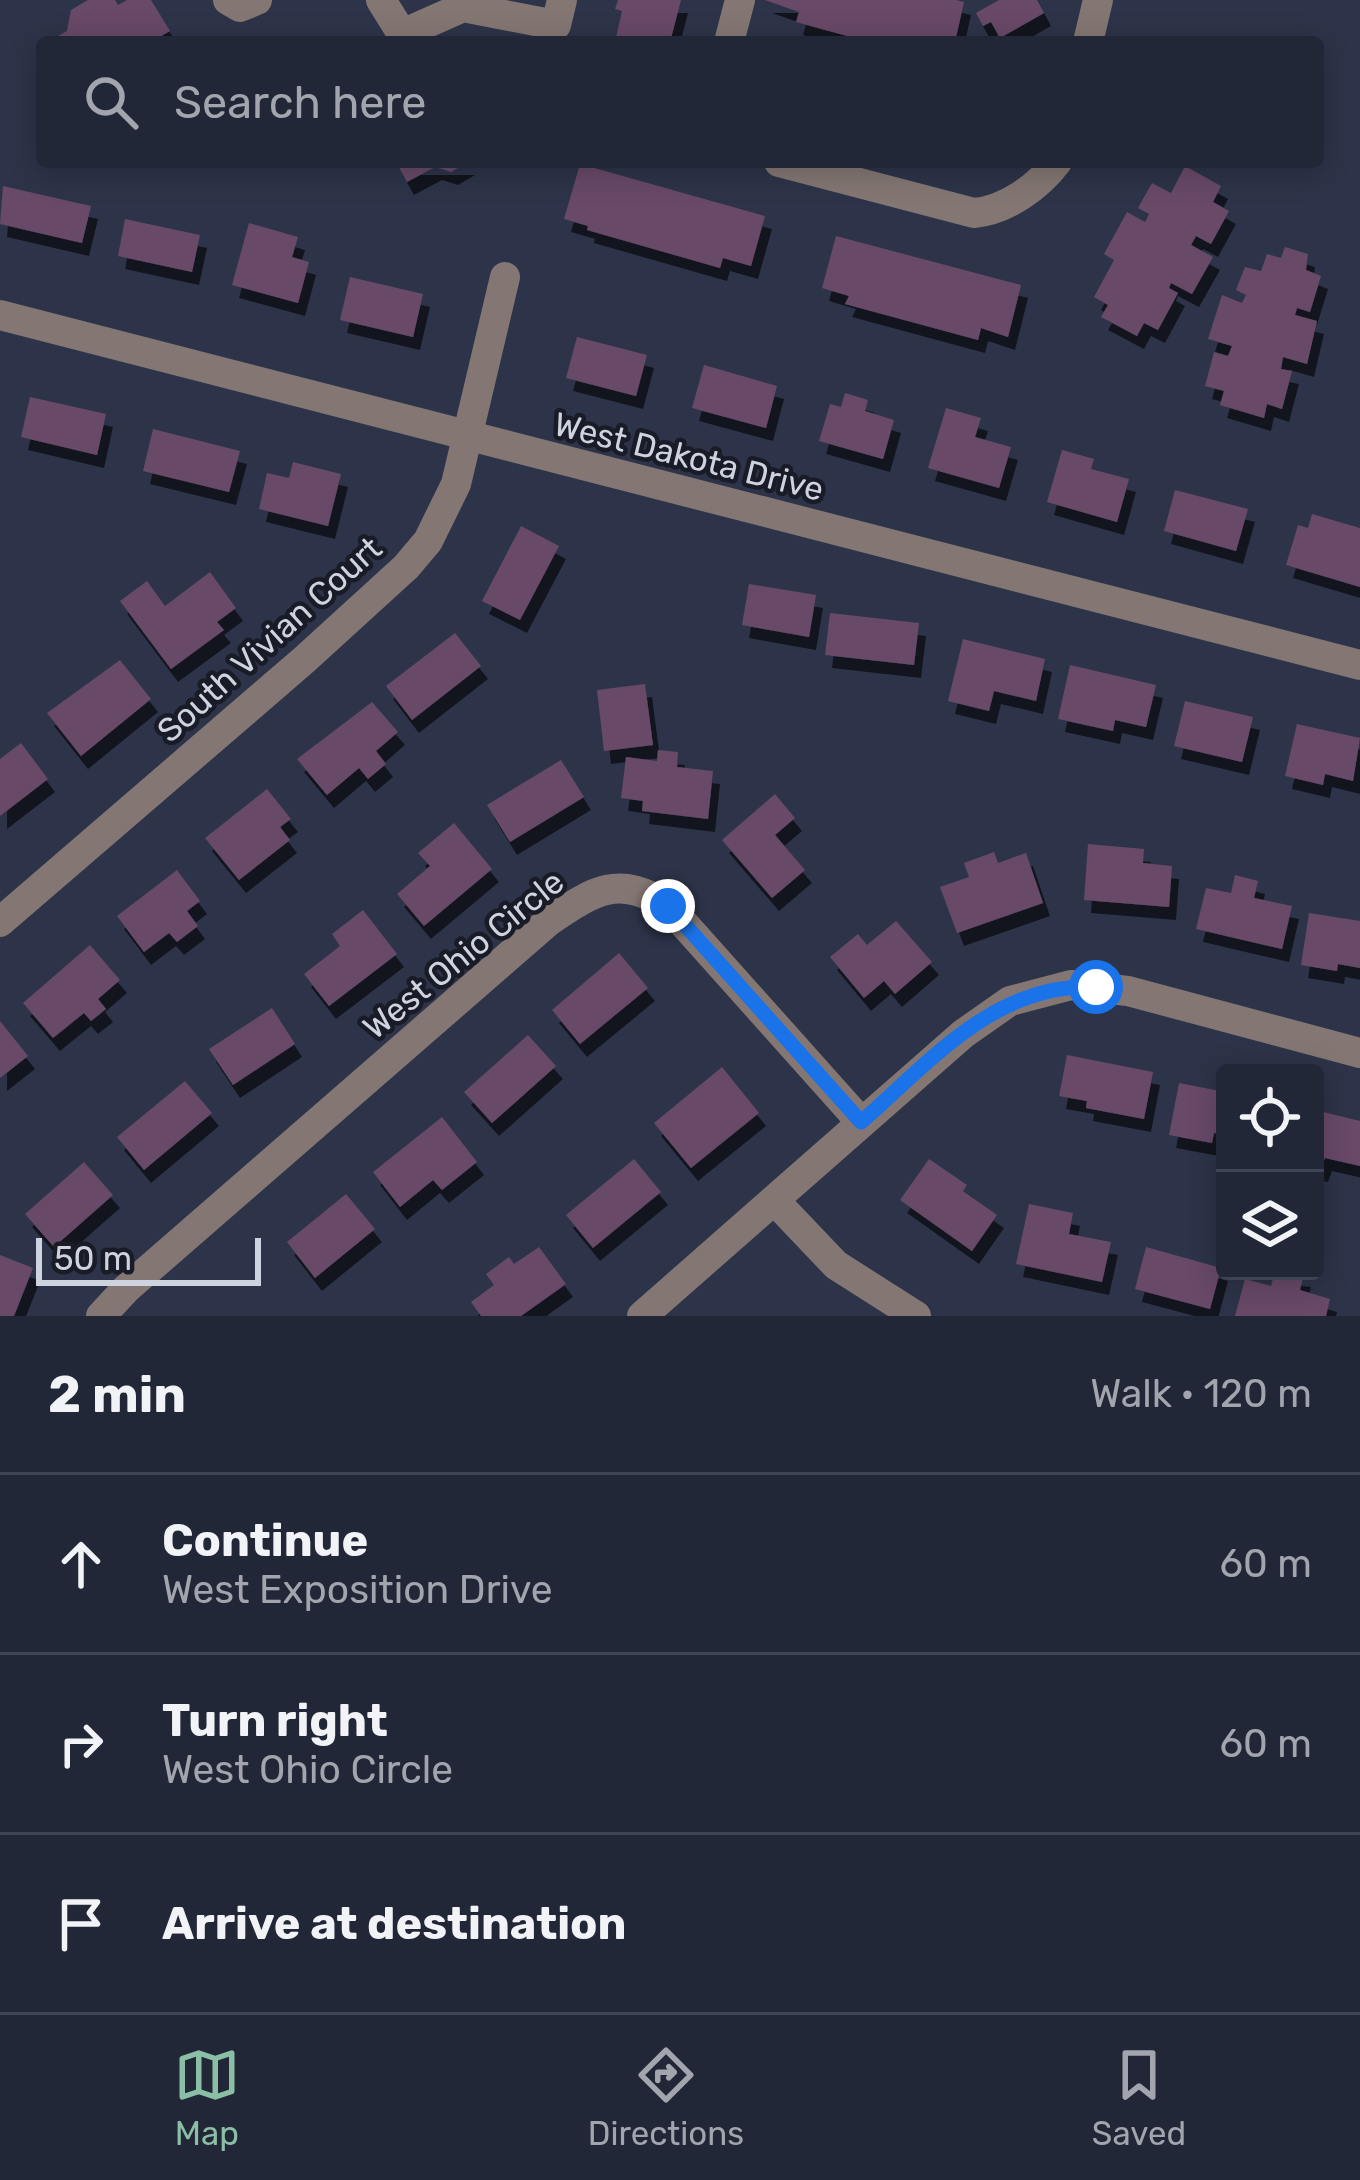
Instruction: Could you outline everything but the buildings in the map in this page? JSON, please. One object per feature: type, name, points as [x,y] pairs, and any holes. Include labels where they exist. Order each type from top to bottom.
[{"type":"street","points":[[227,0],[240,7],[257,0]]},
{"type":"street","points":[[381,0],[399,29],[407,32],[473,3],[556,25],[562,0]]},
{"type":"street","points":[[731,36],[740,0]]},
{"type":"street","points":[[1089,36],[1098,0]]},
{"type":"street","points":[[803,168],[980,213],[1039,184],[1052,168]]},
{"type":"street","name":"South Vivian Court","points":[[0,922],[406,567],[445,511],[505,277]]},
{"type":"street","name":"West Dakota Drive","points":[[0,315],[1360,665]]},
{"type":"street","name":"West Ohio Circle","points":[[101,1316],[126,1289],[549,920],[603,889],[644,891],[668,906],[861,1122]]},
{"type":"street","points":[[642,1316],[861,1122],[989,1013],[1010,1001],[1071,986],[1128,992],[1360,1053]]},
{"type":"street","points":[[775,1201],[836,1265],[916,1316]]},
{"type":"route","points":[[668,906],[861,1122],[989,1013],[1048,988],[1096,987]]}]
